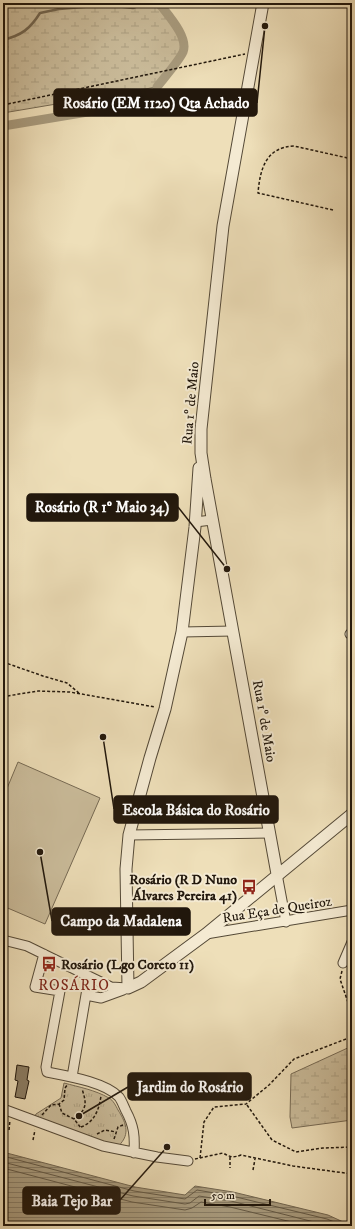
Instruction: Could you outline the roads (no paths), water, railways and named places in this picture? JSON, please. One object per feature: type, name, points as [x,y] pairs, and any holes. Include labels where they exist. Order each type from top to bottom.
[{"type":"street","name":"Rua 1º de Maio","points":[[264,3],[223,226],[201,429],[202,460],[212,520],[278,874]]},
{"type":"street","points":[[128,988],[126,869],[129,835],[165,709],[182,632],[195,522],[201,429]]},
{"type":"street","points":[[195,522],[212,520]]},
{"type":"street","points":[[182,632],[233,631]]},
{"type":"street","points":[[86,995],[100,998],[141,982],[206,934],[352,814]]},
{"type":"street","points":[[129,835],[270,833]]},
{"type":"street","points":[[278,874],[286,922]]},
{"type":"street","name":"Rua Eça de Queiroz","points":[[206,934],[351,912]]},
{"type":"street","points":[[3,940],[27,946],[111,987],[128,988]]},
{"type":"street","points":[[343,963],[352,942]]},
{"type":"street","points":[[44,954],[35,987],[60,991],[46,1067],[47,1072],[75,1078],[102,1087],[110,1090],[120,1098],[131,1121],[135,1136],[134,1153]]},
{"type":"street","points":[[75,1078],[89,977]]},
{"type":"street","points":[[3,1109],[103,1146],[134,1153],[188,1161]]},
{"type":"water","points":[[3,1152],[135,1187],[185,1195],[195,1186],[233,1192],[328,1215],[352,1226],[3,1226]]},
{"type":"waterway","points":[[3,40],[25,31],[40,13],[59,9],[107,5],[133,8],[144,3]]},
{"type":"waterway","points":[[157,87],[178,60],[183,52],[184,46],[180,33],[172,19],[159,3]]},
{"type":"waterway","points":[[3,126],[148,102]]},
{"type":"place","name":"Rosário (EM 1120) Qta Achado","points":[[265,26]]},
{"type":"place","name":"Rosário (R 1º Maio 34)","points":[[227,569]]},
{"type":"place","name":"Escola Básica do Rosário","points":[[103,737]]},
{"type":"place","name":"Campo da Madalena","points":[[40,852]]},
{"type":"place","name":"Rosário (R D Nuno Álvares Pereira 41)","points":[[249,887]]},
{"type":"place","name":"Rosário (Lgo Coreto 11)","points":[[49,964]]},
{"type":"place","name":"Jardim do Rosário","points":[[79,1116]]},
{"type":"place","name":"Baia Tejo Bar","points":[[167,1147]]},
{"type":"district","name":"ROSÁRIO","points":[[74,985]]}]
